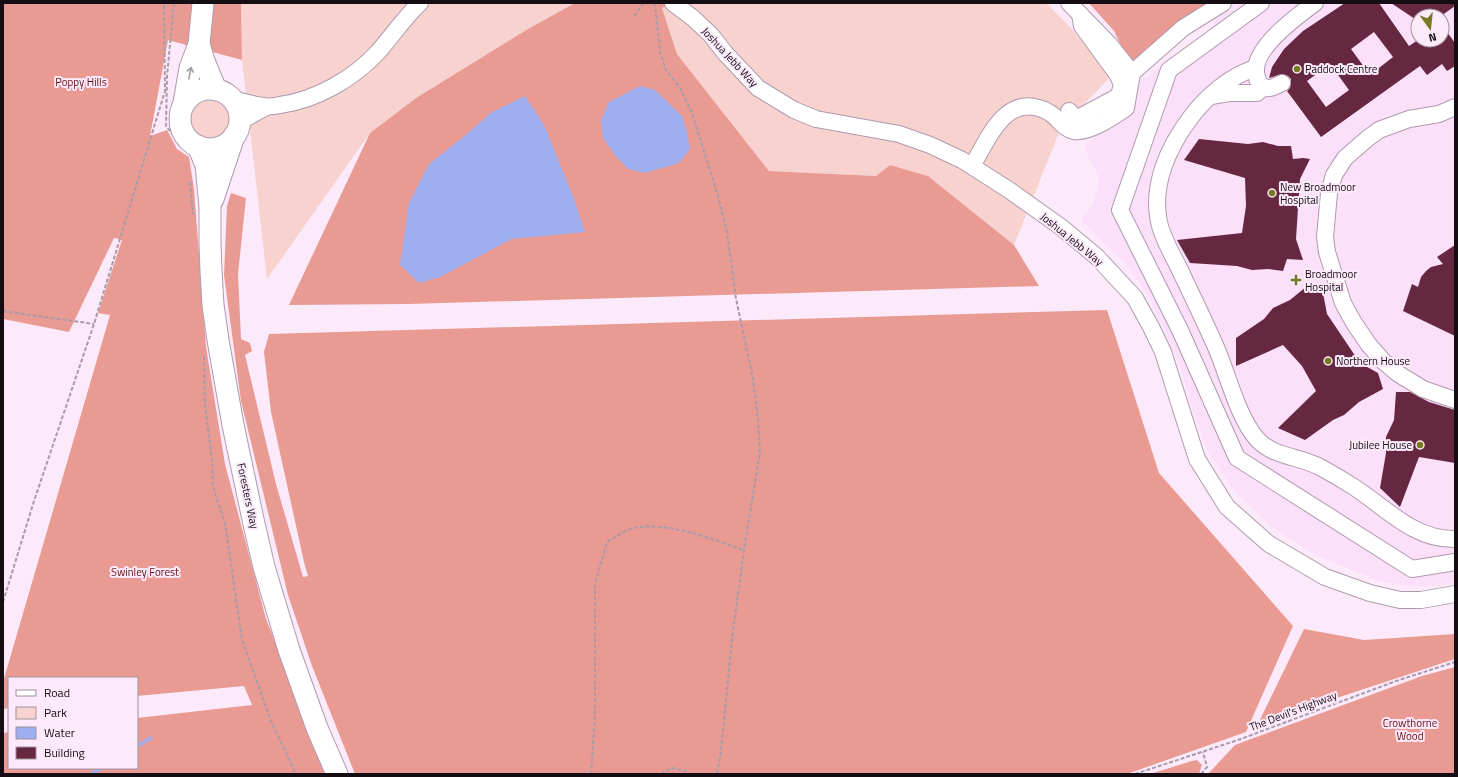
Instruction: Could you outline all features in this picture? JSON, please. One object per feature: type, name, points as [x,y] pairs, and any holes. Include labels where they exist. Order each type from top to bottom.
[{"type":"main road","points":[[199,44],[204,61],[224,94],[237,107],[237,129],[227,143],[218,147],[208,148],[198,146],[186,137],[181,128],[180,113],[184,103],[190,68],[199,44],[203,3]]},
{"type":"main road","points":[[184,103],[191,96],[200,91],[224,94]]},
{"type":"main road","name":"Foresters Way","points":[[210,207],[237,129]]},
{"type":"main road","name":"Foresters Way","points":[[198,146],[206,165],[210,207],[210,243],[214,312],[232,425],[249,502],[264,567],[276,608],[315,721],[337,774]]},
{"type":"lane","points":[[224,94],[266,107],[297,102],[327,90],[365,64],[377,53],[410,12],[420,3]]},
{"type":"lane","name":"Joshua Jebb Way","points":[[672,3],[693,18],[758,88],[794,110],[816,119],[899,134],[930,145],[972,166],[1009,190],[1062,227],[1097,257],[1135,298],[1163,352],[1197,459],[1227,507],[1269,544],[1325,577],[1370,593],[1400,600],[1421,600],[1455,594]]},
{"type":"lane","points":[[972,166],[997,123],[1019,106],[1038,108],[1051,114],[1069,130],[1075,131],[1086,130],[1107,120],[1126,108],[1132,73],[1183,28],[1222,3]]},
{"type":"lane","points":[[1261,3],[1169,70],[1120,210],[1180,330],[1237,458],[1412,569],[1455,562]]},
{"type":"lane","points":[[1282,83],[1272,88],[1264,87],[1260,84],[1257,78],[1256,68],[1259,58],[1274,37],[1288,23],[1315,3]]},
{"type":"lane","points":[[1074,9],[1109,44],[1132,73]]},
{"type":"lane","points":[[1069,111],[1076,119],[1120,96],[1122,84],[1117,74],[1082,26],[1074,9]]},
{"type":"lane","points":[[1256,68],[1247,70],[1209,96],[1183,127],[1169,153],[1159,180],[1157,204],[1159,222],[1166,242],[1216,346],[1244,420],[1256,438],[1266,448],[1318,466],[1354,487],[1396,519],[1414,530],[1447,539],[1455,539]]},
{"type":"lane","points":[[1209,96],[1230,93],[1257,93],[1264,87]]},
{"type":"lane","points":[[237,129],[266,107]]},
{"type":"lane","points":[[1455,107],[1439,114],[1409,119],[1379,130],[1344,158],[1334,175],[1329,194],[1325,237],[1327,252],[1343,303],[1354,323],[1370,345],[1384,362],[1397,373],[1423,389],[1455,400]]},
{"type":"path","points":[[164,3],[165,91]]},
{"type":"path","points":[[634,16],[644,3]]},
{"type":"path","points":[[655,3],[660,52],[666,70],[680,88],[692,113],[718,196],[727,232],[739,310],[753,378],[760,452],[744,550],[732,639],[721,751],[717,774]]},
{"type":"path","points":[[3,602],[34,501],[94,324],[167,88]]},
{"type":"path","points":[[3,311],[94,324]]},
{"type":"path","points":[[591,774],[595,715],[595,584],[607,542],[621,533],[639,527],[659,527],[688,532],[744,550]]},
{"type":"path","name":"The Devil's Highway","points":[[1135,774],[1238,740],[1396,681],[1455,662]]},
{"type":"path","points":[[1201,774],[1207,767],[1203,752]]},
{"type":"path","points":[[661,774],[671,768],[686,772],[687,774]]},
{"type":"shaded area","name":"Broadmoor Hospital","points":[[1209,3],[1455,3],[1455,582],[1439,586],[1412,586],[1379,581],[1319,557],[1273,528],[1235,492],[1208,452],[1193,412],[1181,370],[1150,299],[1124,261],[1097,237],[1081,219],[1093,205],[1100,179],[1084,148],[1139,82],[1214,27]]},
{"type":"green space","name":"Swinley Forest","points":[[3,3],[241,3],[242,60],[168,40],[150,136],[167,130],[177,149],[189,157],[194,189],[206,347],[225,464],[266,619],[328,774],[3,774],[3,733],[8,732],[8,769],[138,769],[138,718],[252,705],[244,686],[138,696],[138,677],[8,677],[8,708],[3,709],[3,682],[110,315],[98,313],[122,240],[114,238],[69,332],[3,319]]},
{"type":"green space","points":[[241,3],[575,3],[528,29],[416,98],[370,133],[267,279],[242,60]]},
{"type":"green space","points":[[575,3],[671,3],[662,8],[677,54],[769,171],[876,176],[890,165],[928,176],[1014,245],[1039,286],[408,304],[289,305],[370,133],[416,98],[528,29]]},
{"type":"green space","points":[[650,3],[1046,3],[1069,26],[1111,76],[1060,130],[1014,245],[928,176],[890,165],[876,176],[769,171],[677,54],[662,8]]},
{"type":"green space","points":[[1089,3],[1209,3],[1130,64],[1114,31]]},
{"type":"green space","points":[[206,98],[214,98],[222,101],[228,107],[231,119],[228,131],[222,137],[214,140],[206,140],[198,137],[192,131],[189,123],[189,115],[192,107],[198,101]]},
{"type":"green space","points":[[231,193],[246,198],[238,274],[241,339],[250,343],[252,351],[245,355],[276,484],[303,577],[308,576],[271,412],[264,352],[269,334],[1107,310],[1159,473],[1293,626],[1246,732],[1127,774],[355,774],[312,666],[288,595],[241,401],[224,275],[227,206]]},
{"type":"green space","points":[[1304,629],[1364,640],[1455,634],[1455,659],[1258,724]]},
{"type":"green space","name":"Crowthorne Wood","points":[[1455,667],[1455,774],[1208,774],[1235,745],[1422,676]]},
{"type":"green space","points":[[1197,760],[1202,765],[1199,774],[1150,774],[1192,761]]},
{"type":"water","points":[[640,86],[655,90],[682,116],[690,149],[679,163],[645,173],[628,169],[614,154],[603,138],[601,120],[609,102]]},
{"type":"water","points":[[525,96],[544,125],[573,196],[585,232],[512,239],[440,277],[419,283],[400,265],[409,203],[429,164],[492,112]]},
{"type":"building","name":"Paddock Centre","points":[[1345,3],[1379,3],[1409,46],[1410,45],[1410,48],[1450,48],[1450,36],[1455,43],[1455,66],[1447,71],[1442,64],[1427,75],[1420,66],[1321,137],[1287,91],[1290,88],[1291,79],[1282,74],[1269,78],[1272,67],[1284,49],[1303,31]],"holes":[[[1374,32],[1393,57],[1370,75],[1351,49]],[[1330,64],[1349,90],[1326,107],[1307,81]]]},
{"type":"building","points":[[1391,3],[1455,3],[1455,6],[1450,10],[1450,8],[1410,8],[1410,16]]},
{"type":"building","name":"New Broadmoor Hospital","points":[[1199,139],[1248,144],[1263,142],[1278,146],[1291,146],[1293,159],[1310,159],[1300,179],[1296,239],[1303,260],[1287,259],[1283,271],[1268,269],[1252,270],[1237,266],[1190,263],[1177,240],[1242,233],[1246,206],[1245,178],[1184,160]]},
{"type":"building","points":[[1455,245],[1455,336],[1403,311],[1412,284],[1418,287],[1421,277],[1426,271],[1431,267],[1443,264],[1437,257]]},
{"type":"building","name":"Northern House","points":[[1312,282],[1323,293],[1327,314],[1360,363],[1378,373],[1383,389],[1359,402],[1344,415],[1333,420],[1305,440],[1278,428],[1316,391],[1302,366],[1283,345],[1236,366],[1236,338],[1264,319],[1273,308],[1290,300]]},
{"type":"building","name":"Jubilee House","points":[[1396,392],[1410,392],[1429,402],[1455,410],[1455,463],[1419,457],[1400,507],[1380,488],[1386,453],[1386,437],[1394,420]]},
{"type":"waterway","points":[[138,745],[151,738]]},
{"type":"waterway","points":[[91,774],[99,769]]},
{"type":"place","name":"Paddock Centre","points":[[1297,69]]},
{"type":"place","name":"New Broadmoor Hospital","points":[[1272,193]]},
{"type":"place","name":"Broadmoor Hospital","points":[[1296,280]]},
{"type":"place","name":"Northern House","points":[[1328,361]]},
{"type":"place","name":"Jubilee House","points":[[1420,445]]},
{"type":"park label","name":"Poppy Hills","points":[[81,82]]}]
